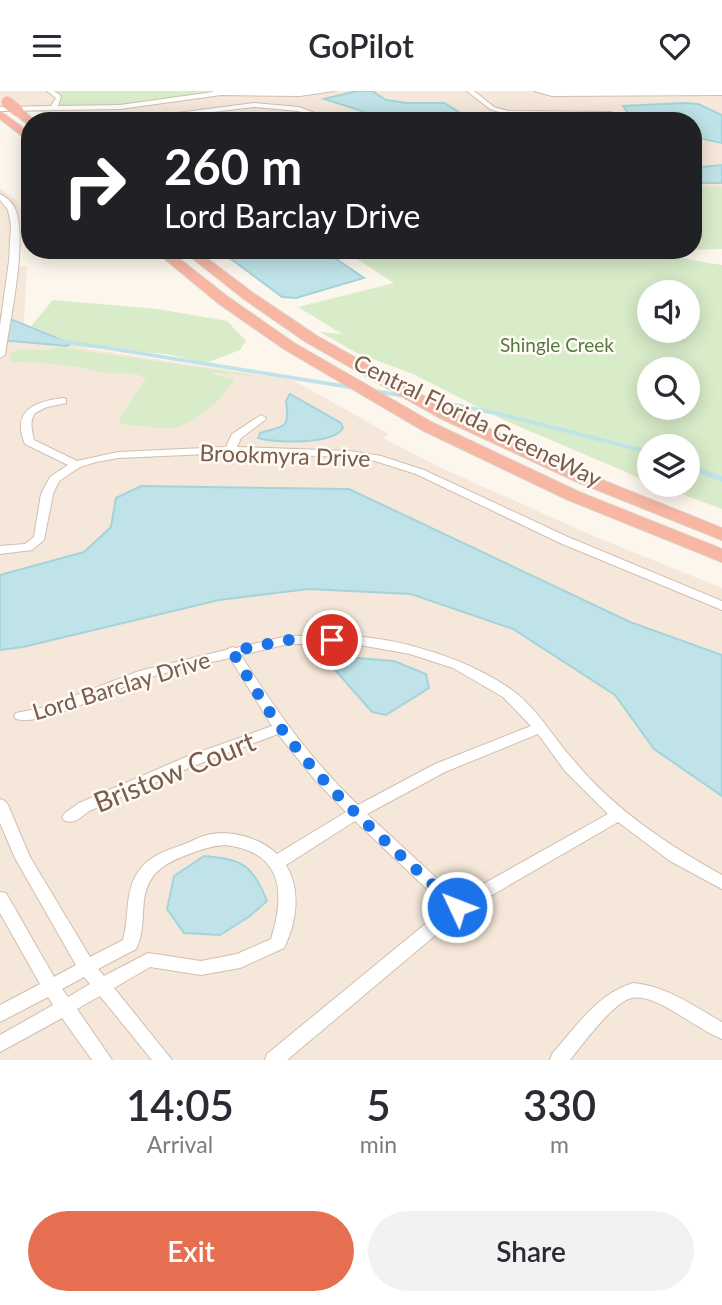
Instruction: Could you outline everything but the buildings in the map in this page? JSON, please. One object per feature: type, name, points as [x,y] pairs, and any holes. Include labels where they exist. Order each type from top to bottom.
[{"type":"highway","points":[[2,106],[21,114]]},
{"type":"highway","points":[[2,106],[21,128]]},
{"type":"highway","name":"Central Florida GreeneWay","points":[[171,259],[222,301],[290,349],[375,399],[532,478],[722,556]]},
{"type":"highway","name":"Central Florida GreeneWay","points":[[199,259],[262,308],[354,366],[434,409],[589,481],[722,534]]},
{"type":"street","points":[[50,91],[59,97],[53,108]]},
{"type":"street","points":[[2,106],[137,106],[212,93],[300,94],[331,91]]},
{"type":"street","points":[[470,91],[492,108],[505,112]]},
{"type":"street","points":[[537,91],[552,95],[598,92],[722,93]]},
{"type":"street","points":[[598,92],[610,112]]},
{"type":"street","points":[[212,93],[227,107]]},
{"type":"street","points":[[197,112],[254,105],[288,107],[304,112]]},
{"type":"street","points":[[0,196],[7,201],[14,214],[14,245],[0,354]]},
{"type":"street","points":[[62,401],[34,407],[29,412],[26,432],[29,442],[76,465]]},
{"type":"street","points":[[230,450],[236,436],[261,418]]},
{"type":"street","name":"Brookmyra Drive","points":[[0,550],[28,547],[40,538],[47,494],[54,479],[76,465],[118,455],[230,450],[349,454],[399,464],[564,541],[722,605]]},
{"type":"street","name":"Lord Barclay Drive","points":[[21,716],[48,711],[144,674],[232,651],[288,640],[354,640],[412,650],[458,665],[508,694],[541,728],[570,767],[619,815],[676,857],[722,883]]},
{"type":"street","points":[[232,651],[281,728],[314,769],[356,813],[457,907]]},
{"type":"street","name":"Bristow Court","points":[[70,817],[84,807],[191,761],[281,728]]},
{"type":"street","points":[[276,863],[356,813],[428,773],[541,728]]},
{"type":"street","points":[[0,805],[23,858],[87,968],[163,1060]]},
{"type":"street","points":[[274,1060],[457,907],[619,815]]},
{"type":"street","points":[[0,1014],[130,944],[136,928],[133,911],[136,893],[150,867],[177,852],[213,840],[251,843],[276,863],[287,884],[287,919],[278,943],[240,961],[201,968],[148,960],[0,1044]]},
{"type":"street","points":[[0,898],[50,986],[103,1060]]},
{"type":"street","points":[[559,1060],[609,1002],[631,990],[651,993],[722,1031]]},
{"type":"shaded area","points":[[0,91],[722,91],[722,187],[702,187],[702,112],[0,111]]},
{"type":"shaded area","points":[[0,188],[17,201],[21,211],[17,266],[27,266],[23,339],[293,380],[389,434],[383,438],[437,466],[598,538],[722,588],[722,1060],[0,1060]]},
{"type":"green space","points":[[50,91],[210,91],[137,104],[54,107],[59,97]]},
{"type":"green space","points":[[702,187],[722,187],[722,249],[702,250]]},
{"type":"green space","name":"Shingle Creek","points":[[357,259],[690,259],[722,265],[722,509],[690,497],[700,497],[700,434],[637,434],[637,477],[504,420],[413,374],[357,353],[320,332],[342,334],[298,307],[394,283]]},
{"type":"green space","points":[[53,300],[157,309],[227,321],[246,341],[240,350],[206,363],[166,354],[67,346],[68,341],[31,326]]},
{"type":"green space","points":[[57,347],[252,376],[212,372],[211,374],[235,380],[216,402],[184,425],[164,428],[119,424],[121,415],[146,379],[130,373],[108,373],[47,363],[12,362],[10,358],[11,353],[16,350],[45,350]]},
{"type":"water","points":[[357,91],[372,91],[386,100],[444,103],[459,112],[364,112],[324,99]]},
{"type":"water","points":[[698,104],[722,115],[722,143],[702,139],[702,112],[627,112],[623,106]]},
{"type":"water","points":[[722,165],[722,183],[702,183],[702,167]]},
{"type":"water","points":[[231,259],[336,259],[364,278],[296,298],[282,297]]},
{"type":"water","points":[[0,315],[70,343],[67,346],[0,340]]},
{"type":"water","points":[[290,394],[341,423],[343,428],[337,434],[316,440],[290,442],[258,438],[260,433],[284,425],[287,417],[286,401]]},
{"type":"water","points":[[141,486],[349,489],[630,622],[722,655],[722,796],[654,749],[615,695],[513,629],[411,594],[308,589],[219,600],[23,647],[0,650],[0,575],[84,552],[111,527],[116,498]]},
{"type":"water","points":[[322,655],[394,661],[426,674],[429,688],[386,715],[372,712]]},
{"type":"water","points":[[204,856],[228,859],[244,866],[257,879],[267,901],[250,916],[220,935],[184,933],[167,909],[174,876]]},
{"type":"waterway","name":"Shingle Creek","points":[[59,340],[436,401],[637,449]]},
{"type":"waterway","name":"Shingle Creek","points":[[700,471],[722,479]]},
{"type":"route","points":[[332,640],[288,640],[232,651],[281,728],[314,769],[356,813],[457,907]]}]
